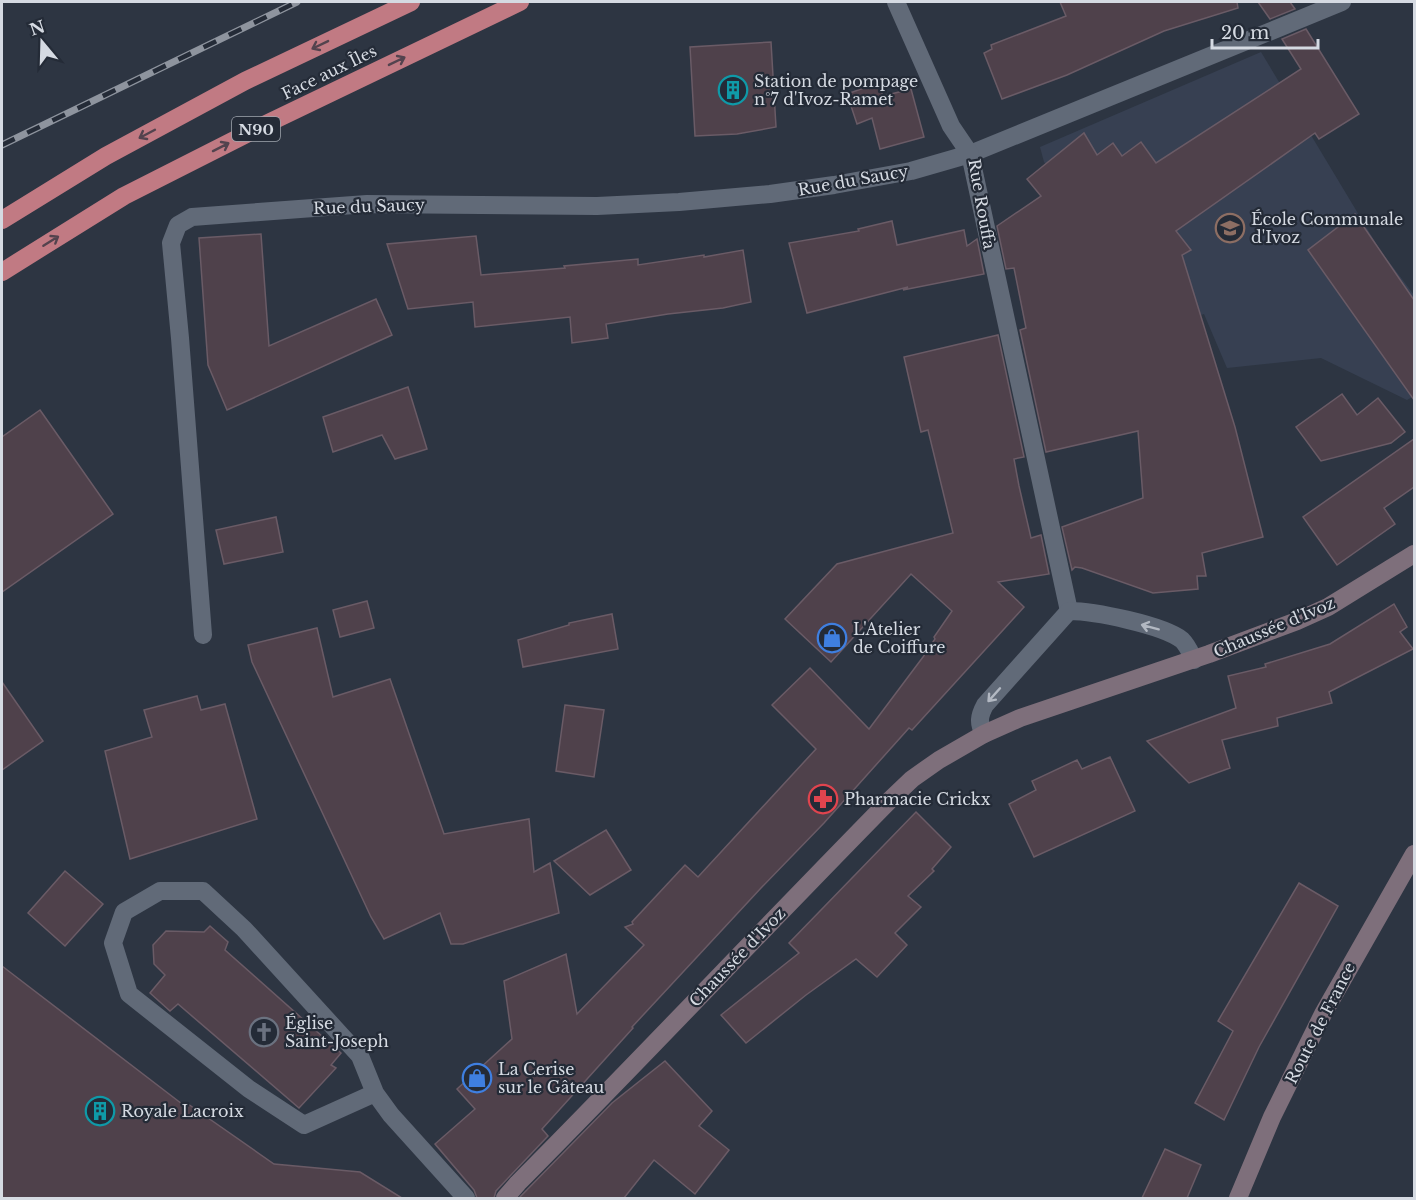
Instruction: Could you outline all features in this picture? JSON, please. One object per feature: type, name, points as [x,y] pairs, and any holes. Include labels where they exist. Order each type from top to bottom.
[{"type":"highway","name":"Face aux Îles","points":[[2,220],[106,156],[235,86],[411,2]]},
{"type":"highway","name":"Face aux Îles","points":[[2,272],[124,196],[264,125],[520,2]]},
{"type":"main road","name":"Chaussée d'Ivoz","points":[[505,1198],[518,1182],[612,1089],[684,1011],[912,779],[939,760],[984,734],[1020,718],[1194,660],[1328,607],[1414,554]]},
{"type":"main road","name":"Route de France","points":[[1238,1198],[1272,1118],[1323,1014],[1414,854]]},
{"type":"street","points":[[896,2],[951,126],[970,154]]},
{"type":"street","name":"Rue Rouffa","points":[[1069,611],[970,154],[1342,2]]},
{"type":"street","name":"Rue du Saucy","points":[[203,635],[171,243],[178,225],[192,217],[367,204],[597,206],[770,194],[911,171],[970,154]]},
{"type":"street","points":[[984,734],[979,724],[980,714],[985,705],[1069,611]]},
{"type":"street","name":"Chaussée d'Ivoz","points":[[1069,611],[1088,611],[1171,633],[1188,647],[1194,660]]},
{"type":"street","points":[[375,1093],[304,1125],[249,1089],[129,994],[113,943],[124,912],[160,891],[203,891],[244,929],[360,1056],[375,1093],[391,1115],[466,1198]]},
{"type":"shaded area","name":"École Communale d'Ivoz","points":[[1261,52],[1380,250],[1414,295],[1414,396],[1407,400],[1321,358],[1227,368],[1204,314],[1164,327],[1044,162],[1040,147]]},
{"type":"building","points":[[1060,2],[1237,2],[1238,8],[1164,31],[1067,75],[1002,99],[984,53],[992,49],[991,45],[1066,16]]},
{"type":"building","points":[[1258,2],[1290,2],[1295,9],[1270,19]]},
{"type":"building","points":[[1306,29],[1359,114],[1319,139],[1315,133],[1176,231],[1191,250],[1182,255],[1235,427],[1263,537],[1202,553],[1206,576],[1197,576],[1198,589],[1153,593],[1082,568],[1075,567],[1072,570],[1062,527],[1143,498],[1138,431],[1046,452],[1020,330],[1026,328],[1014,268],[1006,269],[997,226],[1041,196],[1027,179],[1084,133],[1097,155],[1113,143],[1122,156],[1141,142],[1156,163],[1301,69],[1282,39]]},
{"type":"building","name":"Station de pompage n°7 d'Ivoz-Ramet","points":[[771,42],[776,127],[737,134],[695,136],[690,47]]},
{"type":"building","points":[[878,83],[883,96],[911,89],[924,137],[880,149],[872,118],[857,124],[847,94]]},
{"type":"building","points":[[1355,214],[1414,300],[1414,400],[1308,250]]},
{"type":"building","points":[[892,221],[897,245],[964,230],[967,246],[977,239],[984,274],[903,290],[908,287],[807,313],[789,243],[859,231],[858,229]]},
{"type":"building","points":[[261,234],[269,346],[376,299],[392,335],[227,410],[208,365],[199,238]]},
{"type":"building","points":[[476,236],[481,275],[638,259],[638,265],[743,250],[751,302],[606,324],[608,338],[572,343],[570,317],[475,327],[473,302],[408,309],[387,244]]},
{"type":"building","points":[[998,335],[1024,457],[1014,459],[1019,486],[1031,538],[1041,535],[1049,574],[998,582],[1024,607],[912,730],[909,728],[824,823],[632,1027],[542,1129],[548,1136],[496,1191],[494,1198],[477,1198],[474,1190],[435,1144],[475,1109],[457,1089],[512,1039],[504,981],[566,954],[577,1014],[644,945],[625,927],[633,924],[632,922],[685,865],[698,877],[816,749],[772,705],[810,668],[869,729],[923,657],[952,611],[911,574],[831,662],[785,619],[837,564],[953,533],[928,430],[921,432],[904,357]]},
{"type":"building","points":[[408,387],[427,449],[395,459],[382,435],[333,452],[323,417]]},
{"type":"building","points":[[1342,394],[1357,415],[1378,398],[1405,432],[1391,443],[1321,461],[1296,427]]},
{"type":"building","points":[[40,410],[113,514],[2,592],[2,437]]},
{"type":"building","points":[[1414,439],[1414,487],[1384,508],[1395,524],[1337,565],[1303,517]]},
{"type":"building","points":[[276,517],[283,552],[224,564],[216,530]]},
{"type":"building","points":[[367,601],[374,628],[340,637],[333,610]]},
{"type":"building","points":[[1394,604],[1407,627],[1400,632],[1413,649],[1329,692],[1332,703],[1277,718],[1278,726],[1222,740],[1230,768],[1189,783],[1147,741],[1236,708],[1228,676],[1266,667],[1265,664],[1330,644]]},
{"type":"building","points":[[612,614],[618,649],[523,667],[518,640],[569,625],[569,623]]},
{"type":"building","points":[[317,628],[333,697],[390,679],[444,834],[529,819],[534,872],[550,863],[559,913],[463,944],[451,944],[440,913],[384,939],[371,917],[252,662],[248,645]]},
{"type":"building","points":[[2,682],[43,741],[2,770]]},
{"type":"building","points":[[197,696],[201,710],[225,704],[257,819],[130,859],[105,751],[152,737],[144,710]]},
{"type":"building","points":[[565,705],[604,710],[594,777],[556,771]]},
{"type":"building","points":[[1110,757],[1135,811],[1034,857],[1009,804],[1036,790],[1032,781],[1077,760],[1082,769]]},
{"type":"building","points":[[916,812],[951,847],[932,869],[934,871],[908,896],[921,907],[895,933],[907,945],[877,977],[856,959],[746,1043],[721,1015],[799,953],[789,943]]},
{"type":"building","points":[[606,830],[631,870],[590,895],[554,861]]},
{"type":"building","points":[[65,871],[103,904],[65,946],[28,913]]},
{"type":"building","points":[[1299,883],[1338,906],[1259,1047],[1224,1120],[1195,1103],[1233,1031],[1218,1021]]},
{"type":"building","name":"Église Saint-Joseph","points":[[210,926],[228,942],[225,950],[341,1053],[331,1065],[336,1068],[299,1108],[178,1004],[170,1011],[150,993],[165,975],[154,964],[153,945],[166,931],[204,932]]},
{"type":"building","name":"Royale Lacroix","points":[[2,966],[186,1107],[188,1104],[274,1164],[360,1172],[402,1198],[2,1198]]},
{"type":"building","points":[[665,1061],[712,1111],[699,1126],[729,1150],[695,1194],[654,1160],[624,1198],[519,1198],[612,1103]]},
{"type":"building","points":[[1165,1149],[1201,1165],[1187,1198],[1142,1198]]},
{"type":"railway","points":[[2,145],[297,2]]},
{"type":"place","name":"Station de pompage n°7 d'Ivoz-Ramet","points":[[733,90]]},
{"type":"place","name":"École Communale d'Ivoz","points":[[1230,228]]},
{"type":"place","name":"L'Atelier de Coiffure","points":[[832,638]]},
{"type":"place","name":"Pharmacie Crickx","points":[[823,799]]},
{"type":"place","name":"Église Saint-Joseph","points":[[264,1032]]},
{"type":"place","name":"La Cerise sur le Gâteau","points":[[477,1078]]},
{"type":"place","name":"Royale Lacroix","points":[[100,1111]]}]
